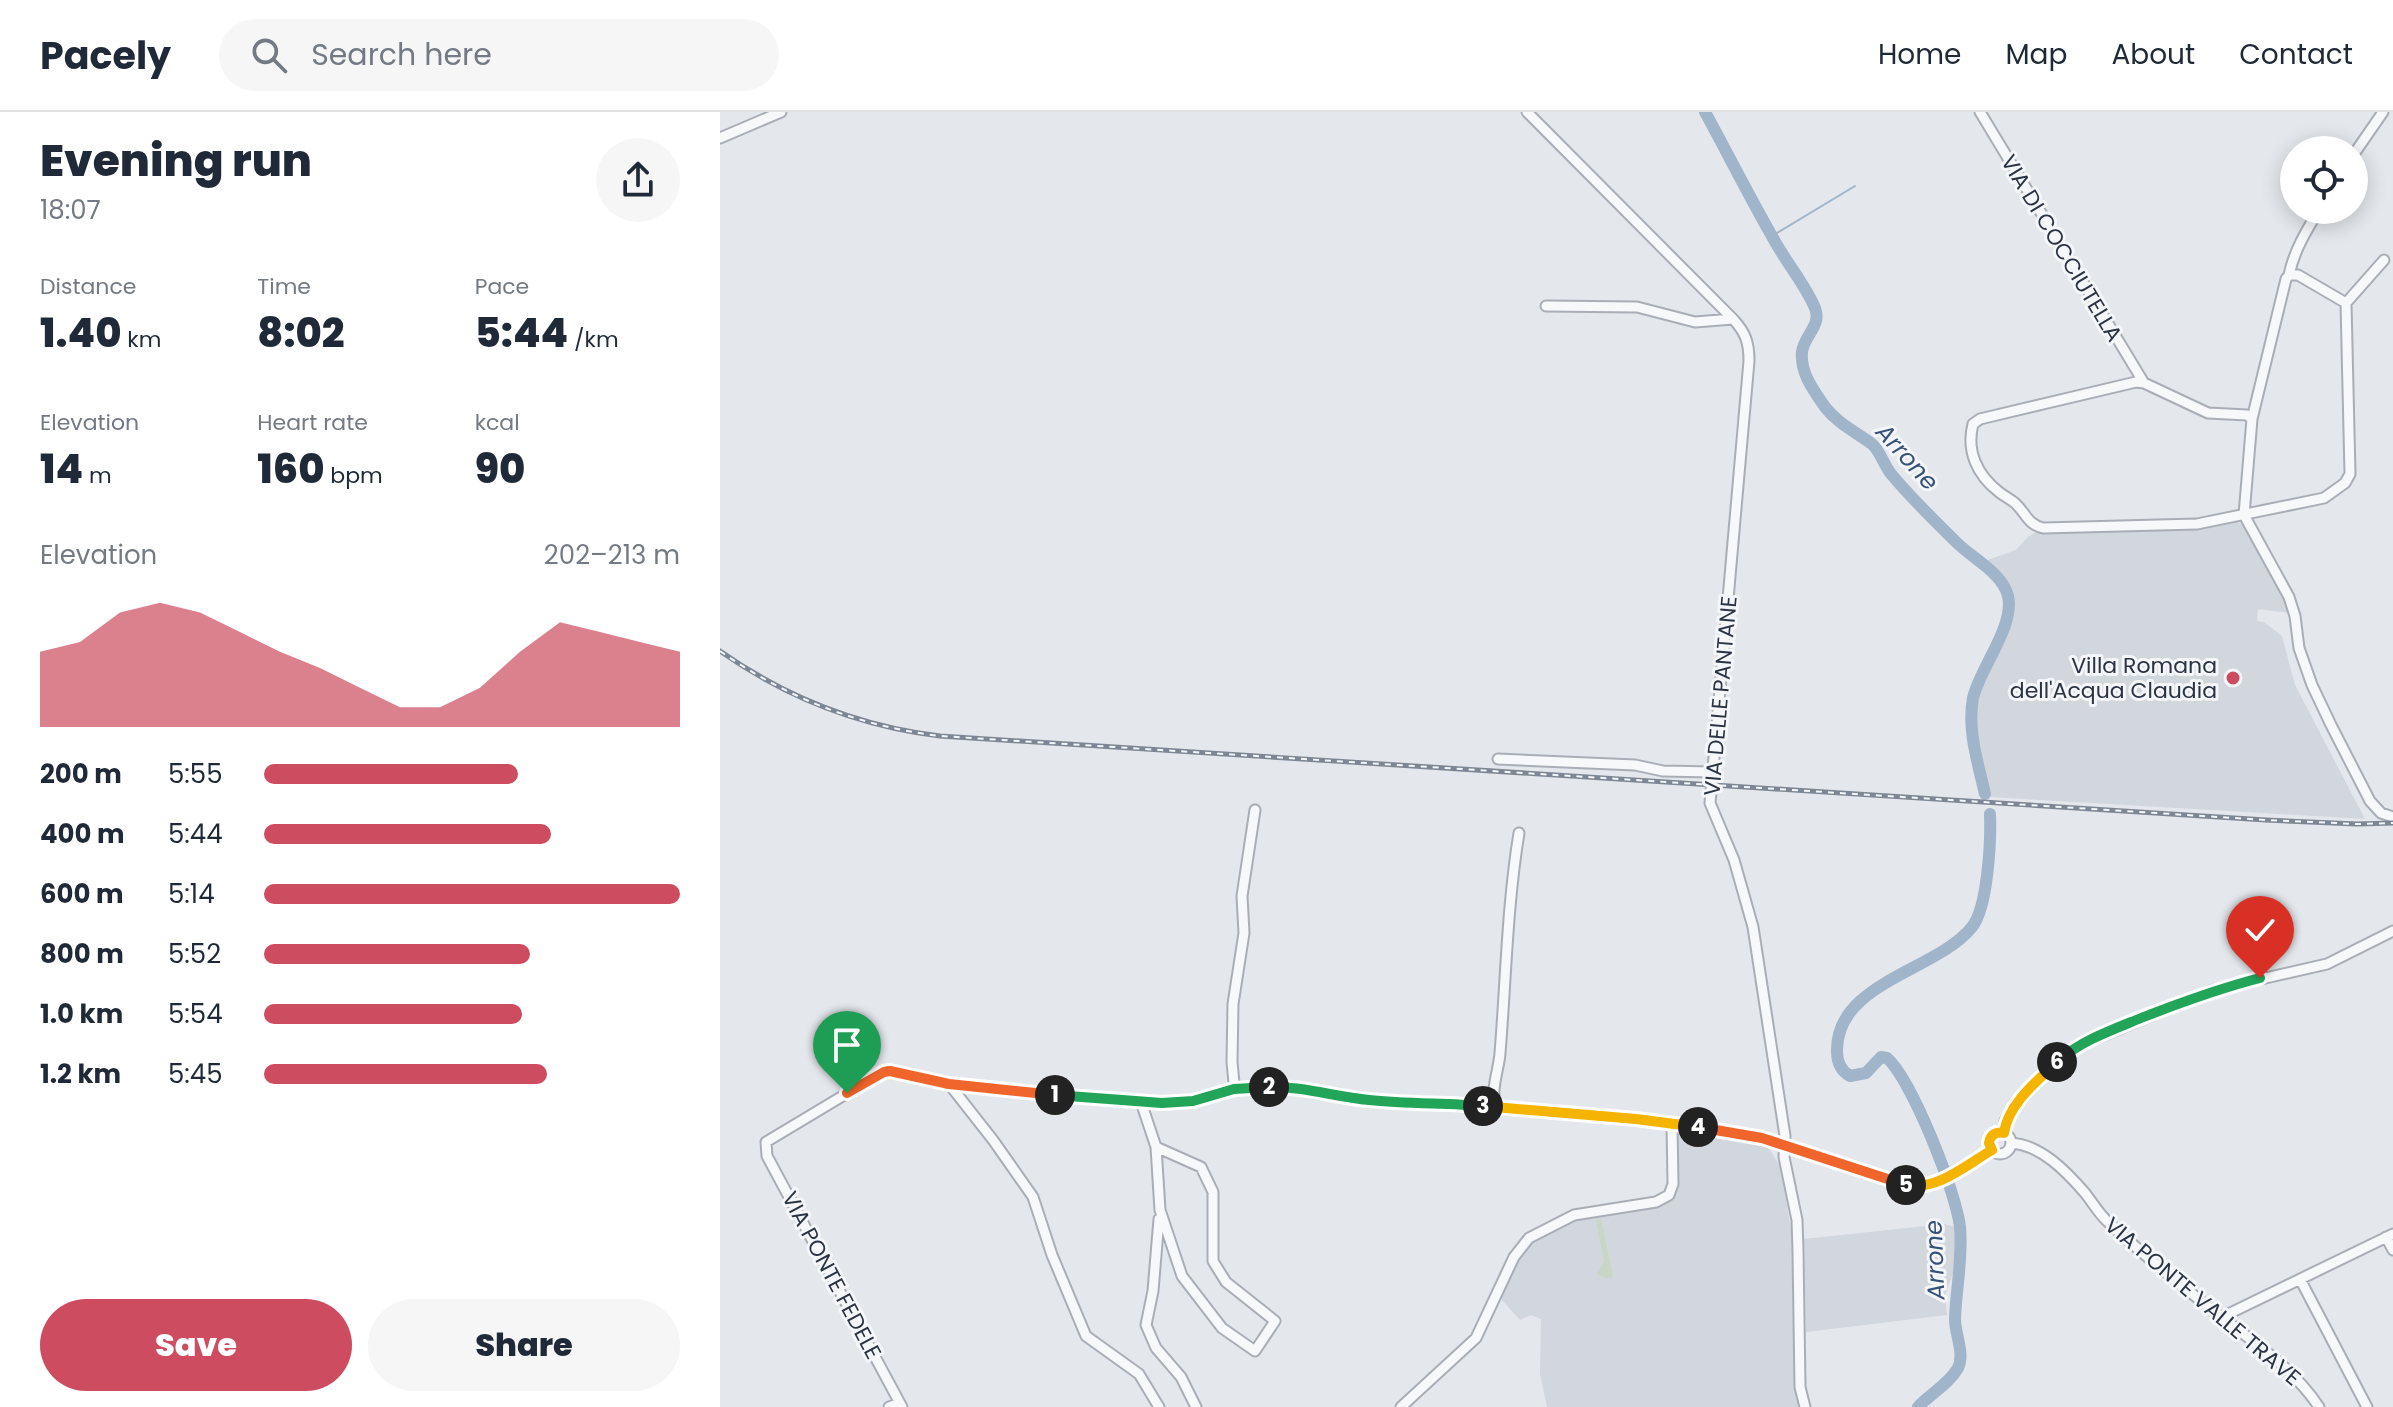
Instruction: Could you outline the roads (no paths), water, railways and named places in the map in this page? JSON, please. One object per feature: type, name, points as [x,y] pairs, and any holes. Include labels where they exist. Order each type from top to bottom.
[{"type":"street","points":[[720,138],[781,112]]},
{"type":"street","name":"VIA DELLE PANTANE","points":[[1527,112],[1747,336],[1749,361],[1711,808],[1734,860],[1754,935],[1785,1146],[1784,1157],[1797,1220],[1800,1387],[1805,1407]]},
{"type":"street","name":"VIA DI COCCIUTELLA","points":[[1980,112],[2144,383]]},
{"type":"street","points":[[2366,136],[2383,112]]},
{"type":"street","points":[[2311,224],[2284,283],[2252,419],[2244,515],[2289,597],[2299,648],[2331,725],[2370,801],[2381,813],[2393,817]]},
{"type":"street","points":[[2252,419],[2243,414],[2208,413],[2136,382],[1980,419],[1973,424],[1971,445],[1978,468],[1990,484],[2015,503],[2027,520],[2036,526],[2065,529],[2191,525],[2324,498],[2349,478],[2346,303],[2384,260]]},
{"type":"street","points":[[2289,275],[2298,275],[2346,303]]},
{"type":"street","points":[[1546,306],[1637,307],[1695,322],[1733,319]]},
{"type":"street","points":[[1498,759],[1712,772]]},
{"type":"street","points":[[1238,1089],[1234,1083],[1232,1062],[1233,1004],[1244,933],[1242,896],[1255,810]]},
{"type":"street","points":[[1497,1107],[1493,1099],[1500,1058],[1509,910],[1519,833]]},
{"type":"street","points":[[2004,1133],[2005,1121],[2014,1107],[2061,1058],[2083,1044],[2213,990],[2327,964],[2393,931]]},
{"type":"street","name":"VIA PONTE FEDELE","points":[[901,1405],[767,1156],[766,1142],[884,1072],[949,1084]]},
{"type":"street","points":[[949,1084],[1141,1102],[1186,1102],[1238,1089],[1285,1087],[1371,1100],[1497,1107],[1672,1124],[1762,1138],[1906,1185],[1924,1187],[1992,1150],[2002,1153],[2008,1150],[2011,1143],[2009,1137],[1997,1132],[1991,1136],[1989,1143],[1992,1150]]},
{"type":"street","points":[[949,1084],[1033,1197],[1052,1255],[1086,1336],[1139,1374],[1159,1407]]},
{"type":"street","points":[[1141,1102],[1156,1147],[1160,1210],[1153,1291],[1146,1325],[1156,1348],[1181,1377],[1196,1407]]},
{"type":"street","points":[[1401,1407],[1476,1338],[1514,1257],[1529,1238],[1574,1215],[1656,1202],[1669,1195],[1673,1184],[1672,1124]]},
{"type":"street","name":"VIA PONTE VALLE TRAVE","points":[[2011,1143],[2037,1150],[2062,1169],[2136,1249],[2282,1364],[2319,1407]]},
{"type":"street","points":[[1156,1147],[1201,1167],[1213,1192],[1213,1261],[1226,1282],[1275,1321],[1255,1351],[1222,1328],[1182,1276],[1160,1210]]},
{"type":"street","points":[[2222,1317],[2390,1235],[2393,1250]]},
{"type":"street","points":[[2300,1279],[2367,1407]]},
{"type":"street","points":[[889,1407],[901,1405]]},
{"type":"waterway","name":"Arrone","points":[[1705,112],[1815,308],[1816,320],[1802,352],[1803,367],[1812,388],[1830,413],[1872,444],[1907,492],[1961,547],[1993,572],[2005,587],[2009,608],[2002,634],[1973,698],[1971,722],[1985,794]]},
{"type":"waterway","points":[[1772,236],[1855,186]]},
{"type":"waterway","name":"Arrone","points":[[1918,1407],[1950,1379],[1960,1362],[1955,1319],[1961,1250],[1957,1211],[1920,1112],[1897,1070],[1887,1058],[1881,1057],[1866,1073],[1850,1076],[1840,1066],[1837,1051],[1841,1028],[1853,1009],[1870,993],[1936,955],[1972,927],[1985,889],[1990,814]]},
{"type":"railway","points":[[720,651],[771,683],[824,707],[880,725],[940,736],[2266,820],[2393,823]]},
{"type":"place","name":"Villa Romana dell'Acqua Claudia","points":[[2233,678]]}]
